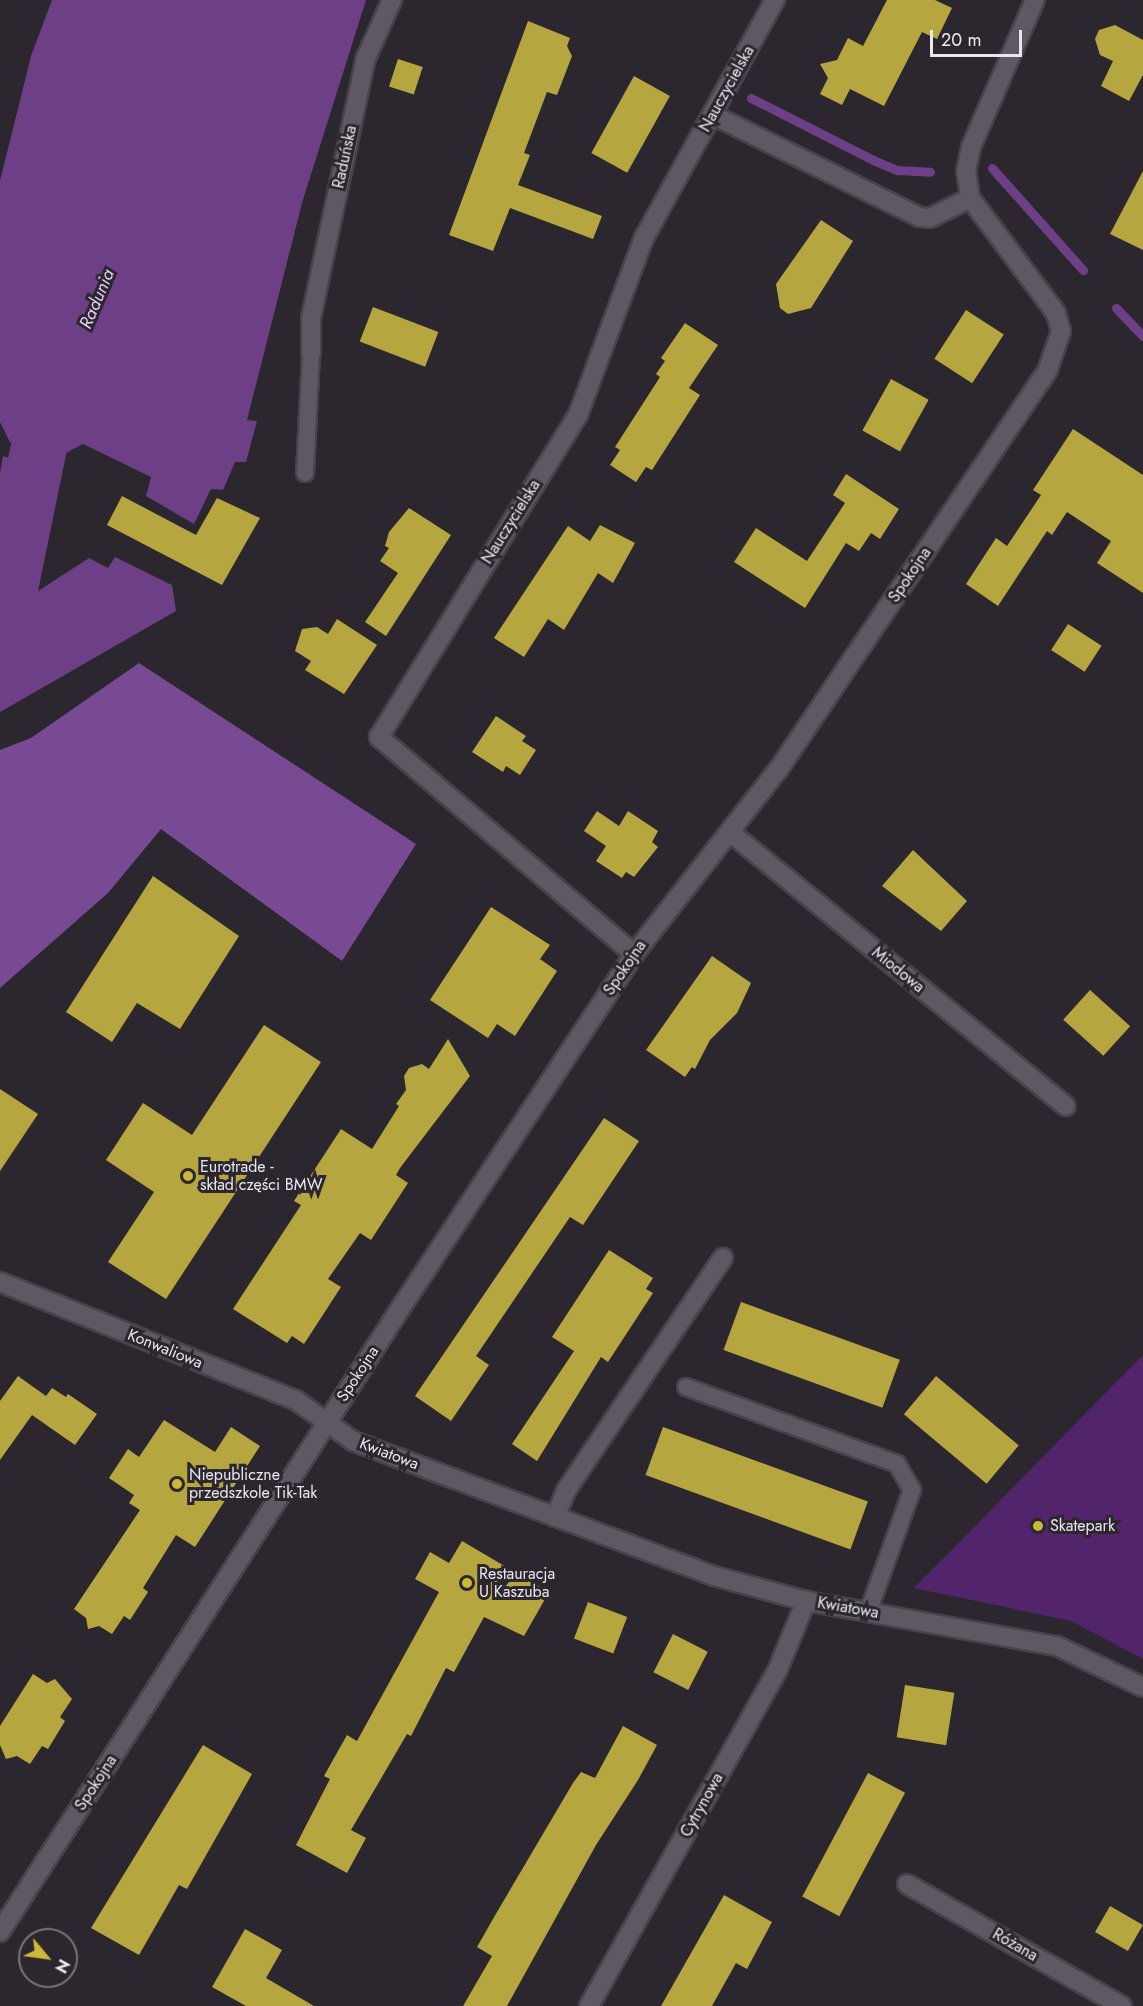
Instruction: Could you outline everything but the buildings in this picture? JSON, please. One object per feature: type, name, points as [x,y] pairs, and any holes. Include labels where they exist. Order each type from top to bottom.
[{"type":"street","name":"Raduńska","points":[[311,353],[311,318],[366,58],[392,0]]},
{"type":"street","name":"Nauczycielska","points":[[634,954],[379,737],[578,415],[644,238],[775,0]]},
{"type":"street","points":[[713,115],[919,217],[930,218],[970,198],[966,171],[971,147],[1035,0]]},
{"type":"street","name":"Spokojna","points":[[0,1932],[326,1424],[634,954],[680,891],[731,833],[778,770],[1057,351],[1061,331],[1056,313],[970,198]]},
{"type":"street","name":"Miodowa","points":[[731,833],[1066,1106]]},
{"type":"street","points":[[555,1517],[567,1489],[723,1258]]},
{"type":"street","name":"Konwaliowa","points":[[0,1282],[297,1401],[326,1424]]},
{"type":"street","name":"Kwiatowa","points":[[326,1424],[353,1441],[714,1576],[806,1601],[1057,1646],[1143,1687]]},
{"type":"street","name":"Cytrynowa","points":[[589,2006],[778,1669],[806,1601]]},
{"type":"street","name":"Różana","points":[[907,1884],[1122,2006]]},
{"type":"lane","points":[[305,473],[311,353]]},
{"type":"lane","points":[[686,1387],[897,1464],[912,1490],[867,1612]]},
{"type":"shaded area","points":[[139,663],[416,844],[342,961],[161,829],[108,893],[0,988],[0,750],[31,738]]},
{"type":"shaded area","points":[[1143,1355],[1143,1659],[1071,1621],[914,1588]]},
{"type":"water","points":[[52,0],[366,0],[302,203],[247,420],[257,421],[246,462],[235,462],[223,490],[211,489],[194,524],[146,496],[151,477],[83,444],[58,457],[10,442],[0,422],[0,181],[31,56]]},
{"type":"water","points":[[3,456],[58,472],[35,593],[89,558],[108,568],[115,557],[172,585],[176,611],[0,712],[0,473]]},
{"type":"waterway","points":[[751,98],[897,170],[930,172]]},
{"type":"waterway","points":[[992,168],[1083,270]]},
{"type":"waterway","points":[[1116,308],[1143,336]]},
{"type":"waterway","name":"Radunia","points":[[0,637],[42,432],[63,380]]},
{"type":"place","name":"Eurotrade - skład części BMW","points":[[188,1176]]},
{"type":"place","name":"Niepubliczne przedszkole Tik-Tak","points":[[177,1484]]},
{"type":"place","name":"Skatepark","points":[[1038,1526]]},
{"type":"place","name":"Restauracja U Kaszuba","points":[[467,1583]]}]
